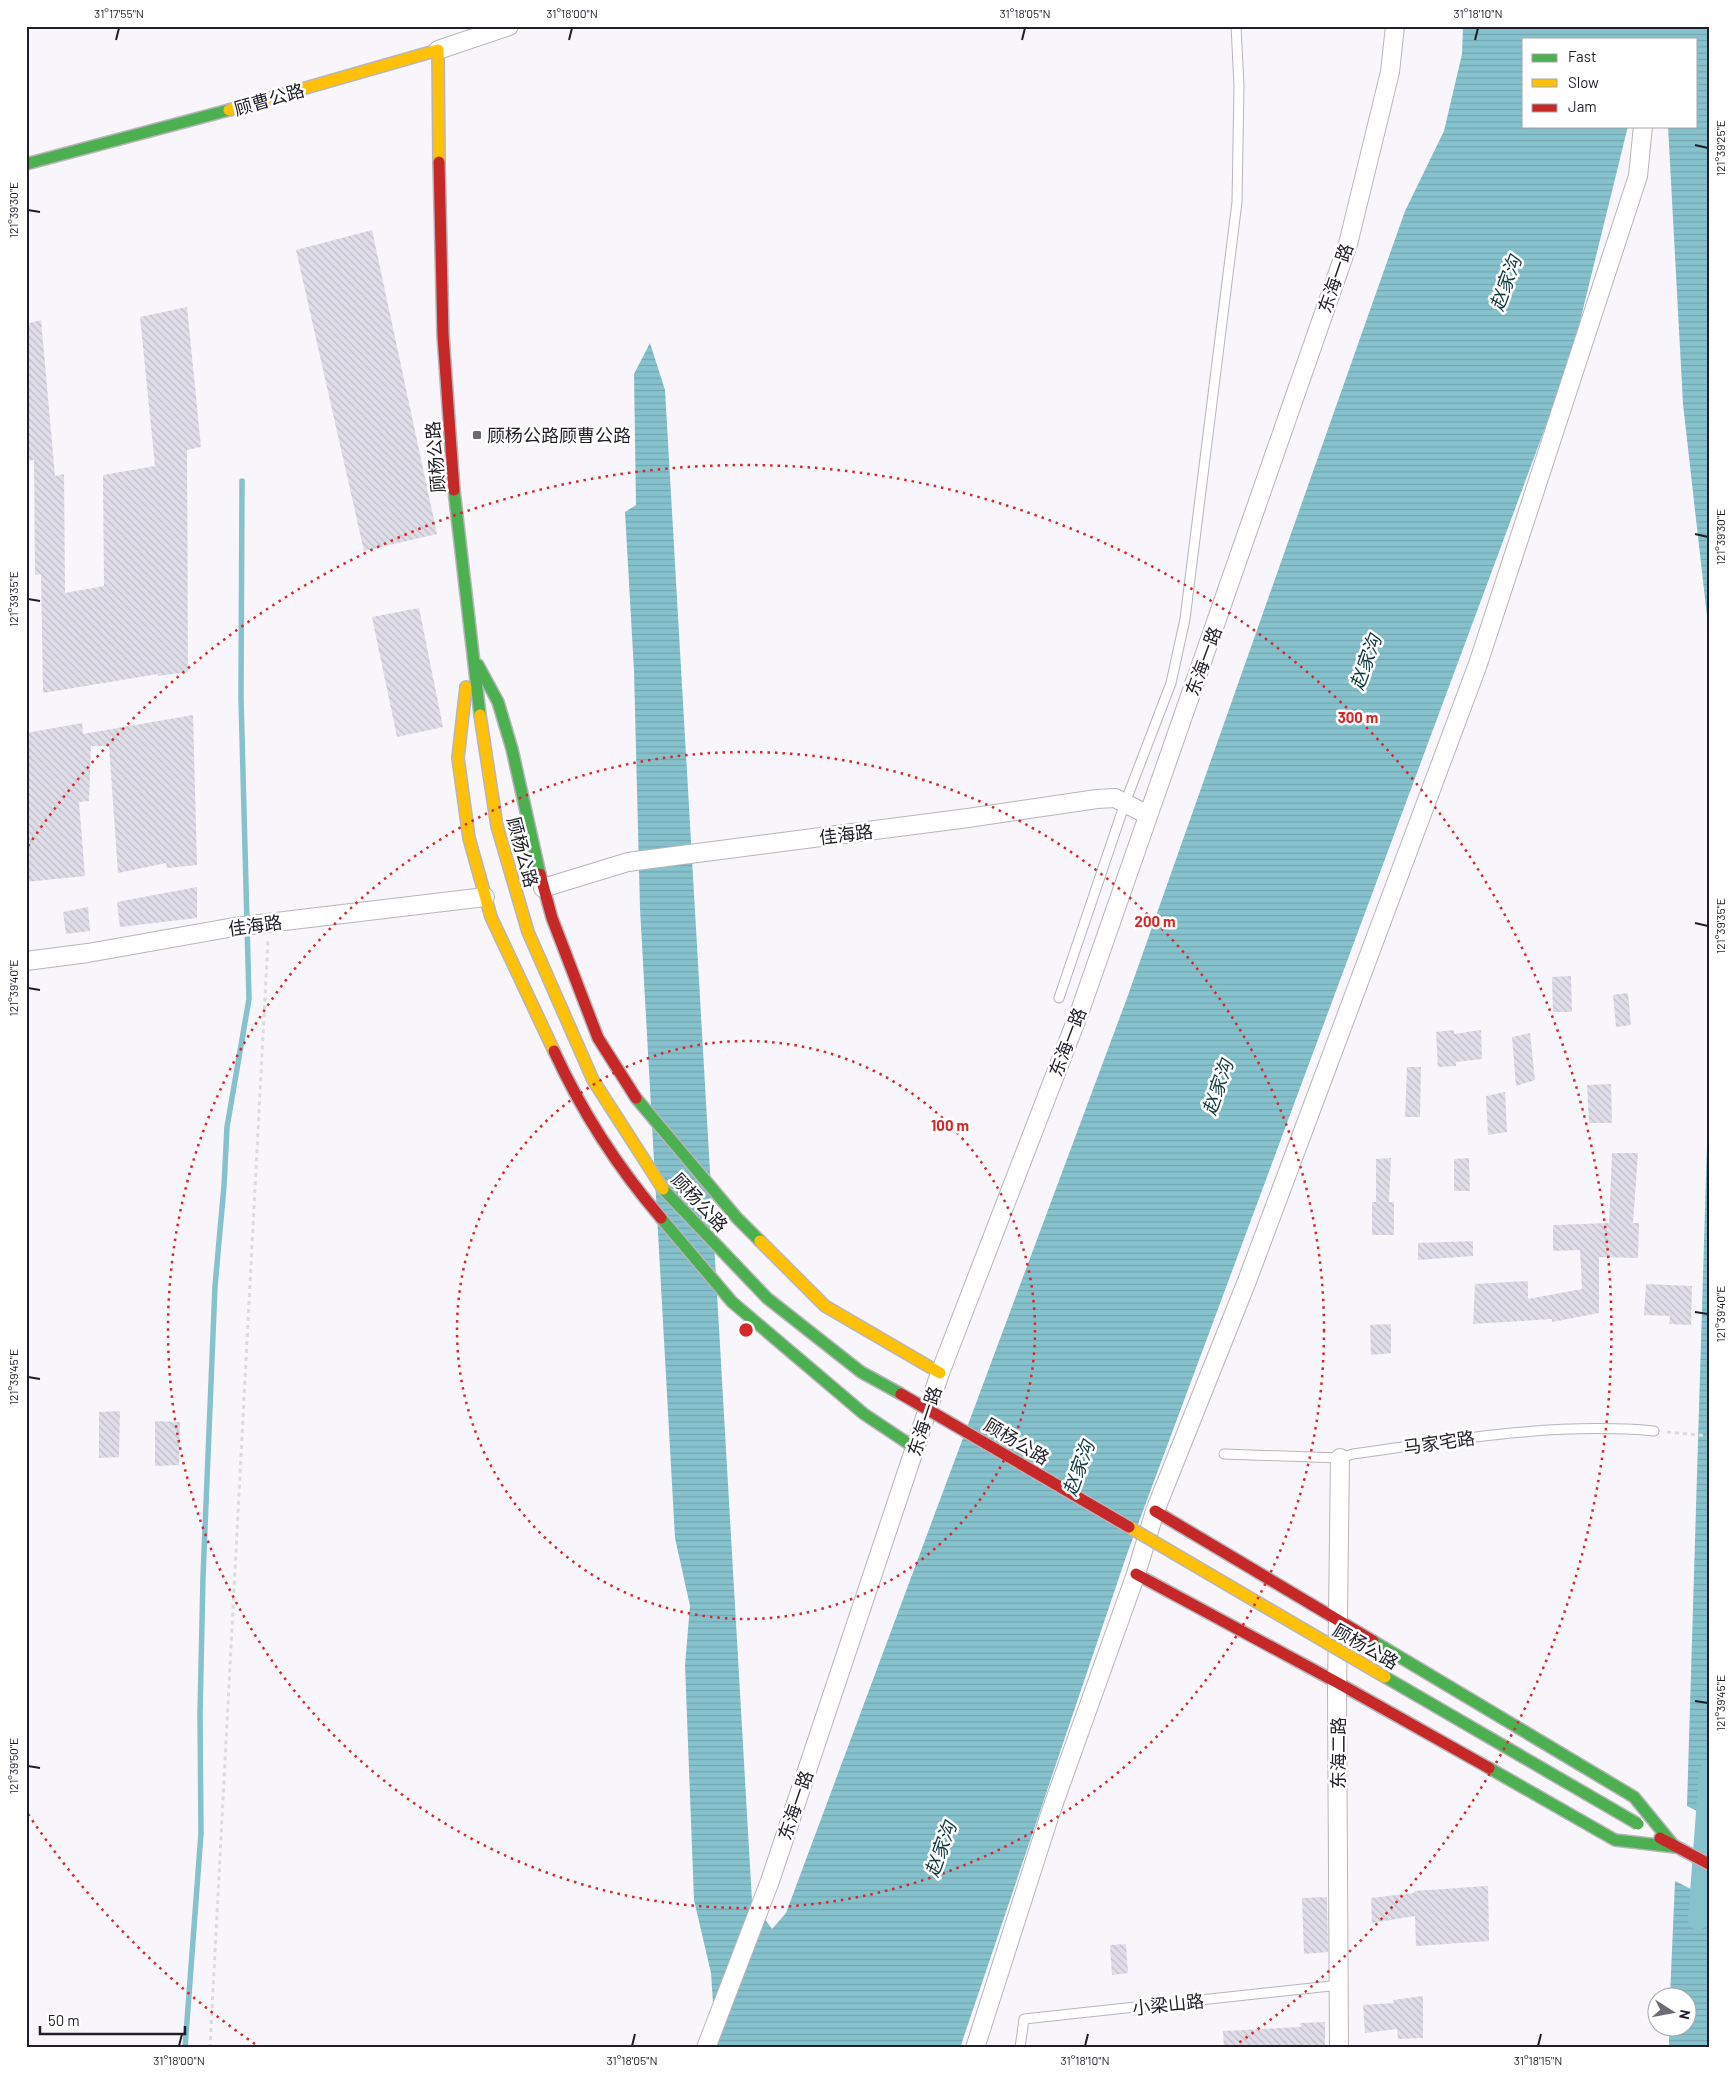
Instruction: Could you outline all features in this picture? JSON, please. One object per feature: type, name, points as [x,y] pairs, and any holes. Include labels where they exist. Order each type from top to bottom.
[{"type":"street","name":"顾曹公路","points":[[26,164],[77,149],[266,101],[438,50],[509,26]]},
{"type":"street","name":"东海一路","points":[[706,2048],[770,1881],[940,1372],[1081,1008],[1348,244],[1390,72],[1395,26]]},
{"type":"street","name":"顾杨公路","points":[[438,50],[440,266],[451,435],[470,650],[497,826],[528,932],[593,1080],[661,1187],[766,1298],[861,1372],[932,1411],[1675,1847],[1709,1864]]},
{"type":"street","points":[[975,2048],[1050,1814],[1136,1574],[1155,1511],[1247,1281],[1478,664],[1638,176],[1642,128]]},
{"type":"street","points":[[470,650],[498,702],[512,749],[543,888],[598,1038],[640,1104],[737,1218],[825,1306],[940,1372]]},
{"type":"street","points":[[470,650],[458,758],[469,838],[491,917],[568,1081],[607,1144],[651,1207],[732,1302],[864,1414],[916,1448]]},
{"type":"street","name":"佳海路","points":[[543,888],[628,862],[1097,799],[1115,798],[1148,815]]},
{"type":"street","name":"佳海路","points":[[26,961],[88,953],[234,927],[485,897]]},
{"type":"street","name":"东海二路","points":[[1339,2048],[1338,1620],[1340,1458]]},
{"type":"street","points":[[1155,1511],[1634,1797],[1675,1847]]},
{"type":"street","points":[[1136,1574],[1338,1682],[1615,1840],[1675,1847]]},
{"type":"lane","points":[[1059,998],[1125,803],[1172,684],[1185,619],[1237,202],[1239,85],[1236,26]]},
{"type":"lane","name":"马家宅路","points":[[1224,1454],[1340,1458],[1353,1454],[1543,1430],[1605,1428],[1654,1431]]},
{"type":"lane","name":"小梁山路","points":[[1020,2048],[1024,2019],[1340,1985]]},
{"type":"path","points":[[210,2048],[255,1150],[266,1010],[268,923]]},
{"type":"path","points":[[1654,1431],[1709,1436]]},
{"type":"water","name":"赵家沟","points":[[1463,26],[1709,26],[1709,634],[1683,404],[1668,128],[1698,128],[1698,38],[1522,38],[1522,128],[1628,128],[1571,358],[1127,1554],[960,2048],[716,2048],[711,1973],[694,1900],[685,1665],[690,1606],[675,1538],[640,909],[634,671],[625,512],[636,505],[634,374],[650,343],[665,390],[752,1901],[772,1929],[786,1913],[1127,998],[1405,211],[1444,131],[1462,54]]},
{"type":"water","points":[[1709,1077],[1709,1817],[1687,1806]]},
{"type":"water","points":[[1675,1881],[1709,1898],[1709,2048],[1669,2048],[1669,2036],[1698,2036],[1698,1986],[1670,1986]]},
{"type":"building","points":[[372,230],[437,534],[364,551],[296,250]]},
{"type":"building","points":[[187,307],[201,447],[187,450],[188,672],[158,676],[158,674],[43,693],[41,574],[35,575],[34,460],[26,461],[26,324],[41,320],[55,476],[64,474],[65,593],[104,586],[103,475],[155,466],[140,317]]},
{"type":"building","points":[[419,608],[443,727],[397,737],[372,617]]},
{"type":"building","points":[[193,715],[197,865],[167,868],[166,863],[118,873],[109,746],[91,746],[89,801],[79,802],[85,876],[26,882],[26,733],[82,723],[83,734]]},
{"type":"building","points":[[197,887],[197,918],[120,927],[117,902]]},
{"type":"building","points":[[88,907],[90,931],[66,934],[63,912]]},
{"type":"building","points":[[1571,976],[1572,1012],[1553,1012],[1552,977]]},
{"type":"building","points":[[1628,993],[1631,1025],[1616,1027],[1613,995]]},
{"type":"building","points":[[1454,1030],[1454,1034],[1481,1030],[1482,1059],[1456,1062],[1456,1066],[1438,1067],[1436,1032]]},
{"type":"building","points":[[1530,1033],[1535,1080],[1516,1086],[1512,1037]]},
{"type":"building","points":[[1407,1067],[1421,1067],[1420,1117],[1405,1117]]},
{"type":"building","points":[[1611,1084],[1612,1123],[1589,1123],[1587,1085]]},
{"type":"building","points":[[1505,1092],[1507,1132],[1488,1135],[1486,1096]]},
{"type":"building","points":[[1612,1153],[1638,1153],[1633,1223],[1639,1223],[1638,1258],[1599,1257],[1599,1313],[1552,1322],[1552,1319],[1473,1324],[1475,1284],[1528,1281],[1528,1299],[1582,1289],[1580,1250],[1553,1251],[1553,1225],[1609,1223]]},
{"type":"building","points":[[1391,1158],[1389,1202],[1394,1202],[1394,1235],[1372,1235],[1372,1202],[1376,1202],[1376,1159]]},
{"type":"building","points":[[1469,1158],[1470,1191],[1454,1191],[1454,1159]]},
{"type":"building","points":[[1473,1241],[1473,1256],[1418,1260],[1418,1243]]},
{"type":"building","points":[[1646,1284],[1692,1286],[1691,1325],[1669,1324],[1670,1316],[1644,1315]]},
{"type":"building","points":[[1391,1324],[1391,1353],[1371,1355],[1370,1325]]},
{"type":"building","points":[[120,1411],[119,1457],[99,1458],[99,1412]]},
{"type":"building","points":[[155,1421],[180,1422],[179,1465],[155,1466]]},
{"type":"building","points":[[1488,1886],[1489,1941],[1416,1946],[1415,1916],[1372,1923],[1371,1898],[1414,1893],[1414,1891]]},
{"type":"building","points":[[1327,1897],[1328,1952],[1304,1954],[1302,1898]]},
{"type":"building","points":[[1126,1944],[1128,1973],[1112,1975],[1110,1945]]},
{"type":"building","points":[[1423,1996],[1423,2038],[1398,2039],[1397,2029],[1365,2033],[1363,2005],[1394,2003],[1393,2000]]},
{"type":"building","points":[[1325,2022],[1325,2048],[1224,2048],[1223,2031],[1301,2027],[1300,2023]]},
{"type":"waterway","points":[[185,2048],[201,1833],[200,1714],[203,1577],[215,1286],[227,1127],[249,999],[241,698],[242,481]]},
{"type":"waterway","points":[[1698,1920],[1709,1772]]},
{"type":"traffic: fast","points":[[26,164],[229,110]]},
{"type":"traffic: fast","points":[[454,490],[480,715]]},
{"type":"traffic: fast","points":[[478,665],[498,702],[512,749],[540,874]]},
{"type":"traffic: fast","points":[[636,1098],[737,1218],[760,1241]]},
{"type":"traffic: fast","points":[[663,1189],[767,1298],[861,1372],[901,1394]]},
{"type":"traffic: fast","points":[[661,1218],[732,1302],[864,1414],[915,1448]]},
{"type":"traffic: fast","points":[[1373,1641],[1634,1797],[1675,1847]]},
{"type":"traffic: fast","points":[[1385,1677],[1638,1824]]},
{"type":"traffic: fast","points":[[1489,1768],[1615,1840],[1675,1847]]},
{"type":"traffic: slow","points":[[229,110],[438,50],[439,162]]},
{"type":"traffic: slow","points":[[466,687],[458,758],[469,838],[491,917],[554,1051]]},
{"type":"traffic: slow","points":[[480,715],[497,826]]},
{"type":"traffic: slow","points":[[497,826],[528,932],[593,1080],[663,1189]]},
{"type":"traffic: slow","points":[[760,1241],[825,1306],[940,1373]]},
{"type":"traffic: slow","points":[[1129,1527],[1385,1677]]},
{"type":"traffic: jam","points":[[439,162],[443,335],[454,490]]},
{"type":"traffic: jam","points":[[540,874],[552,918],[598,1038],[636,1098]]},
{"type":"traffic: jam","points":[[554,1051],[576,1095],[602,1138],[630,1180],[661,1218]]},
{"type":"traffic: jam","points":[[901,1394],[1129,1527]]},
{"type":"traffic: jam","points":[[1155,1511],[1373,1641]]},
{"type":"traffic: jam","points":[[1136,1574],[1338,1683],[1489,1768]]},
{"type":"traffic: jam","points":[[1660,1838],[1709,1864]]},
{"type":"place","name":"顾杨公路顾曹公路","points":[[477,435]]}]
